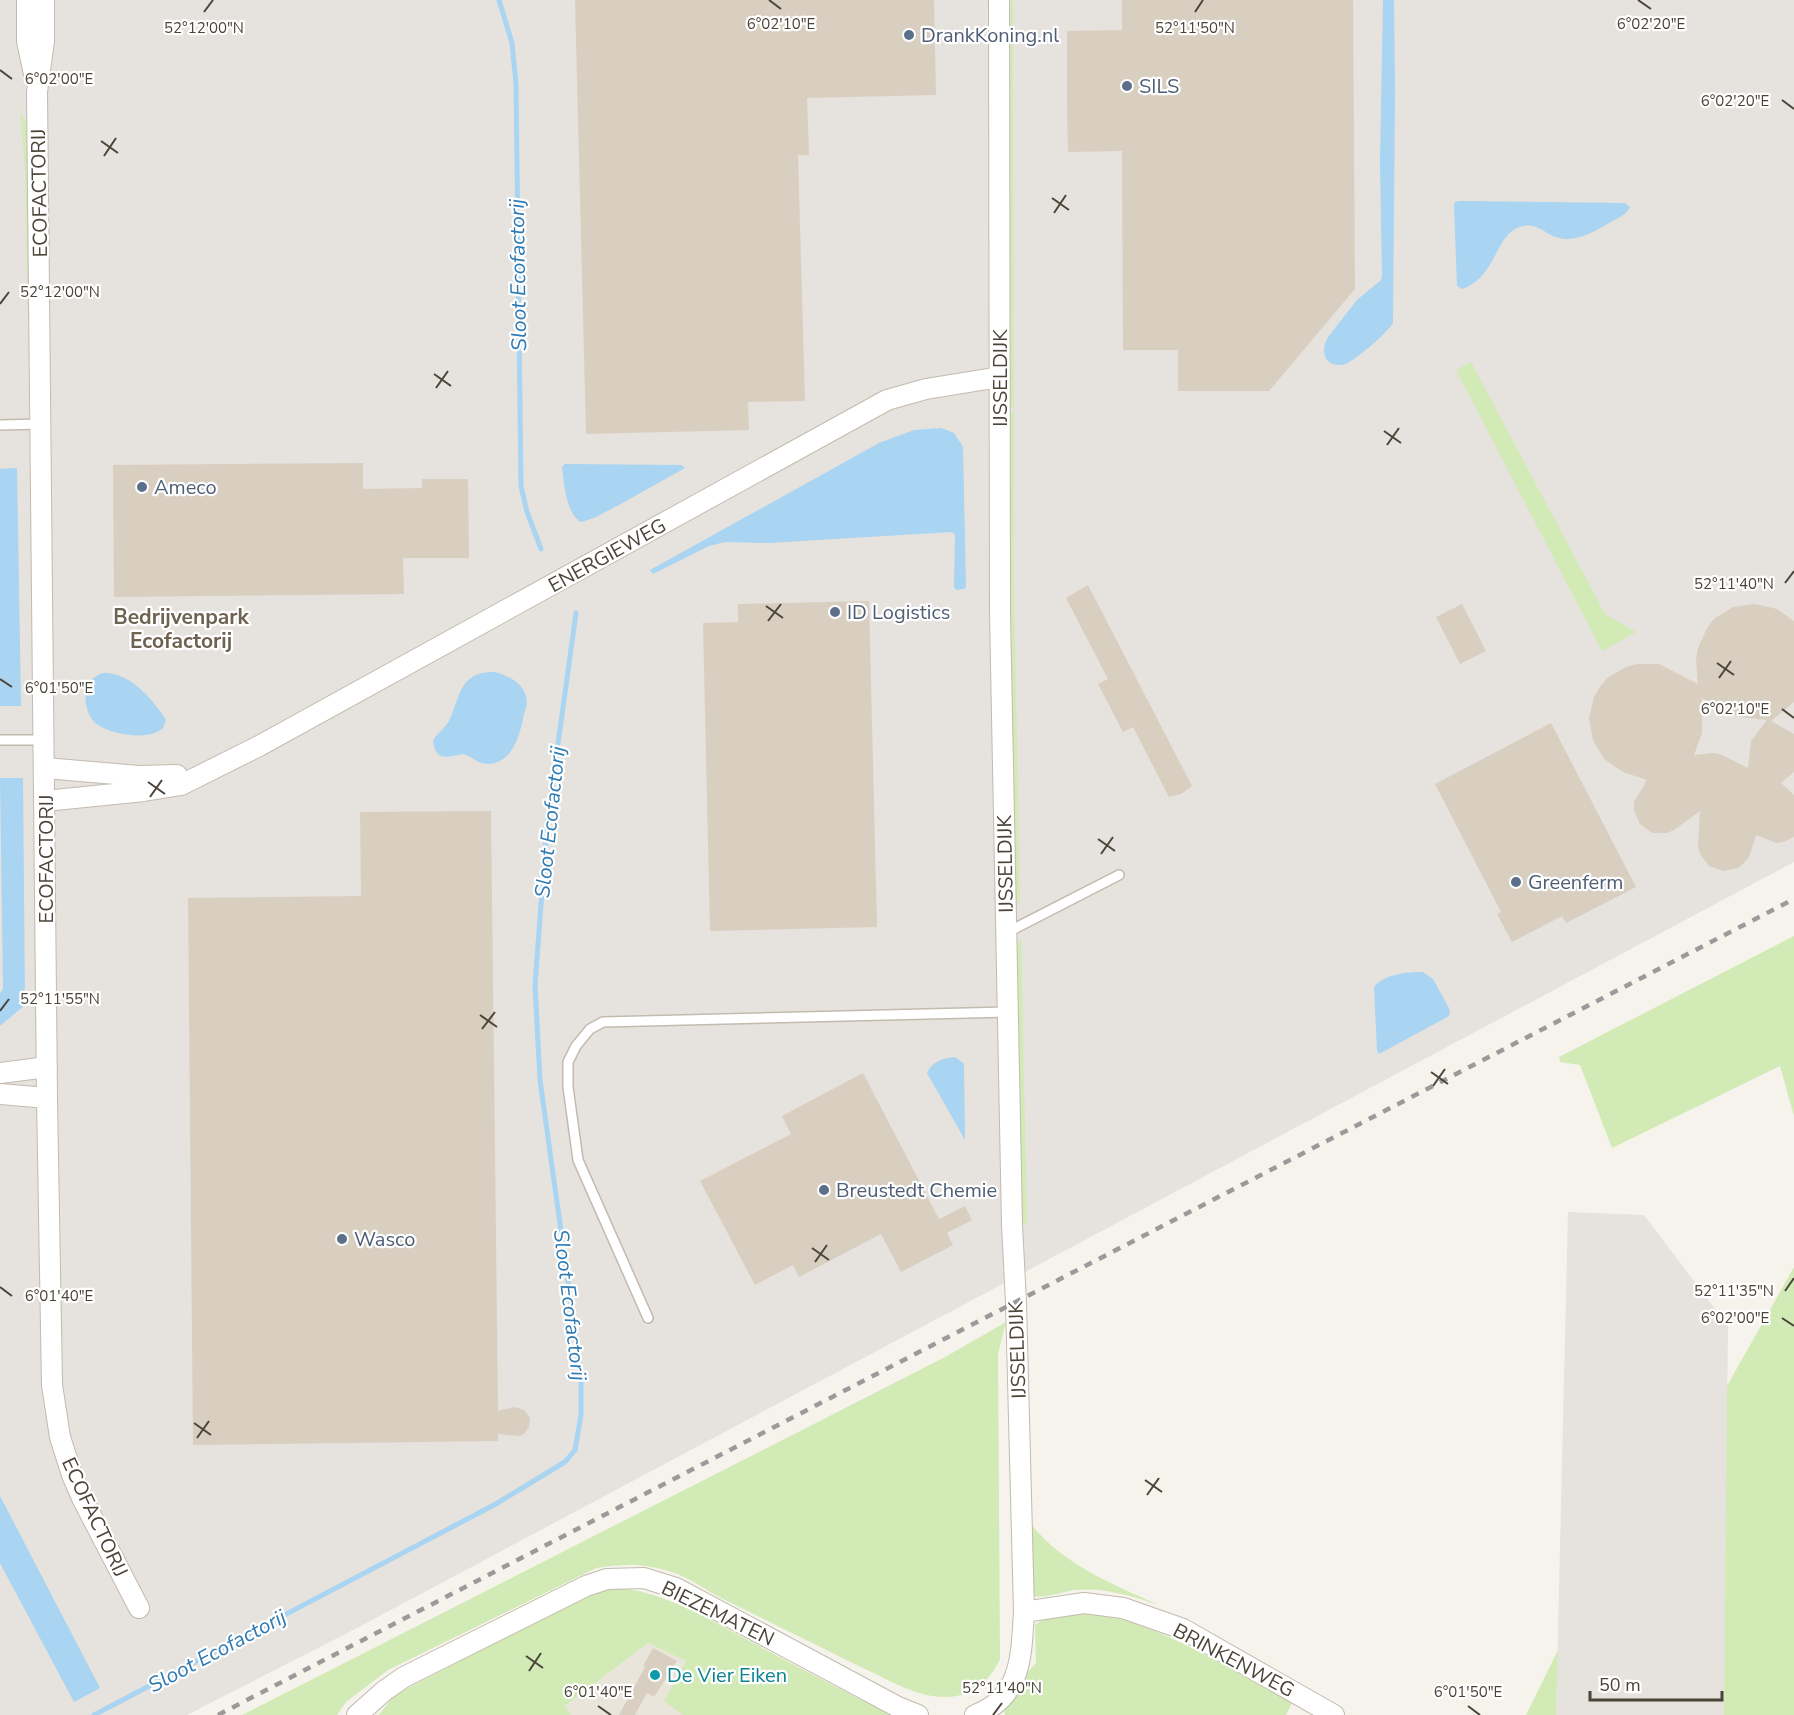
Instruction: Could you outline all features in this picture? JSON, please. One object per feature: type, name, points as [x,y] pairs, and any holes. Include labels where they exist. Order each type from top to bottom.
[{"type":"street","name":"ECOFACTORIJ","points":[[27,0],[27,41],[37,92]]},
{"type":"street","name":"ECOFACTORIJ","points":[[44,0],[44,41],[37,92],[51,1364],[56,1416],[64,1453],[80,1493],[139,1608]]},
{"type":"street","name":"IJSSELDIJK","points":[[983,1714],[1007,1692],[1016,1677],[1024,1612],[1000,613],[999,0]]},
{"type":"street","name":"ENERGIEWEG","points":[[45,801],[144,792],[181,785],[226,764],[887,400],[926,389],[1000,377]]},
{"type":"street","name":"ENERGIEWEG","points":[[45,768],[139,776],[170,776],[226,764]]},
{"type":"street","points":[[0,1073],[47,1067]]},
{"type":"street","points":[[0,1095],[47,1098]]},
{"type":"street","name":"BIEZEMATEN","points":[[357,1715],[404,1677],[586,1586],[607,1579],[645,1578],[676,1588],[898,1707],[918,1715]]},
{"type":"street","name":"BRINKENWEG","points":[[1024,1612],[1084,1603],[1123,1608],[1183,1629],[1334,1715]]},
{"type":"lane","points":[[0,425],[41,424]]},
{"type":"lane","points":[[0,740],[45,740]]},
{"type":"lane","points":[[1006,933],[1119,875]]},
{"type":"lane","points":[[648,1318],[578,1160],[568,1087],[568,1062],[576,1046],[590,1029],[603,1022],[1008,1012]]},
{"type":"shaded area","points":[[0,0],[1794,0],[1794,862],[357,1628],[187,1715],[0,1715]]},
{"type":"shaded area","points":[[1568,1212],[1644,1215],[1728,1326],[1724,1715],[1556,1715]]},
{"type":"shaded area","points":[[648,1643],[686,1661],[683,1715],[571,1715],[565,1706]]},
{"type":"green space","points":[[1008,0],[1013,0],[1014,408],[1009,408]]},
{"type":"green space","points":[[20,110],[27,126],[29,393],[25,169]]},
{"type":"green space","points":[[1471,362],[1605,614],[1636,632],[1602,651],[1456,370]]},
{"type":"green space","points":[[1014,411],[1014,581],[1020,905],[1015,895],[1008,556],[1009,412]]},
{"type":"green space","points":[[1794,936],[1794,1116],[1780,1066],[1612,1148],[1580,1065],[1560,1062],[1559,1057]]},
{"type":"green space","points":[[1021,937],[1027,1223],[1021,1224],[1016,948]]},
{"type":"green space","points":[[1794,1267],[1794,1715],[1724,1715],[1727,1386]]},
{"type":"green space","points":[[1006,1322],[998,1354],[1000,1659],[991,1675],[978,1687],[953,1697],[934,1696],[914,1691],[725,1600],[683,1576],[641,1565],[624,1565],[596,1568],[388,1670],[346,1702],[337,1715],[242,1715],[947,1356]]},
{"type":"green space","points":[[1028,1520],[1041,1535],[1071,1560],[1105,1580],[1159,1605],[1107,1591],[1086,1589],[1040,1597],[1028,1595]]},
{"type":"green space","points":[[614,1588],[651,1594],[688,1609],[892,1715],[683,1715],[664,1701],[686,1661],[648,1643],[565,1706],[571,1715],[379,1715],[392,1698],[402,1691],[594,1592]]},
{"type":"green space","points":[[1077,1613],[1102,1615],[1158,1632],[1216,1660],[1292,1703],[1286,1715],[1005,1715],[1004,1708],[1010,1694],[1036,1663],[1035,1625],[1049,1618]]},
{"type":"green space","points":[[1558,1650],[1556,1715],[1526,1715]]},
{"type":"water","points":[[1383,0],[1394,0],[1393,323],[1385,333],[1350,362],[1338,365],[1331,363],[1325,357],[1324,348],[1328,337],[1357,300],[1381,280],[1382,276],[1380,162]]},
{"type":"water","points":[[1455,202],[1625,203],[1630,207],[1624,215],[1572,239],[1557,237],[1531,226],[1514,230],[1507,236],[1483,274],[1474,283],[1462,289],[1457,286],[1454,206]]},
{"type":"water","points":[[941,428],[954,433],[963,447],[966,587],[964,589],[956,590],[954,587],[955,535],[952,532],[768,543],[725,542],[709,546],[653,574],[650,570],[879,443],[914,430]]},
{"type":"water","points":[[565,464],[682,465],[685,468],[594,518],[581,522],[572,512],[567,498],[562,467]]},
{"type":"water","points":[[17,468],[21,706],[0,706],[0,469]]},
{"type":"water","points":[[494,672],[518,683],[527,698],[520,730],[510,752],[498,762],[489,764],[463,754],[447,757],[439,755],[433,740],[449,721],[462,688],[473,676]]},
{"type":"water","points":[[102,673],[131,681],[147,695],[166,720],[163,728],[149,734],[130,735],[111,731],[97,724],[87,710],[86,692],[90,681]]},
{"type":"water","points":[[0,778],[23,778],[25,1005],[0,1026],[0,993],[3,989]]},
{"type":"water","points":[[1423,972],[1433,979],[1450,1010],[1449,1016],[1379,1054],[1374,987],[1384,979],[1403,973]]},
{"type":"water","points":[[955,1057],[964,1064],[965,1140],[927,1073],[935,1063]]},
{"type":"water","points":[[0,1496],[100,1688],[74,1702],[0,1563]]},
{"type":"building","points":[[575,0],[934,0],[936,95],[807,98],[809,155],[798,155],[805,401],[748,402],[749,430],[586,434]]},
{"type":"building","points":[[1122,0],[1353,0],[1355,289],[1269,391],[1178,391],[1178,350],[1123,350],[1122,151],[1068,152],[1067,106],[1067,31],[1122,30]]},
{"type":"building","points":[[363,463],[363,489],[422,488],[422,479],[468,479],[469,558],[403,558],[404,594],[114,597],[113,465]]},
{"type":"building","points":[[1088,585],[1192,786],[1181,794],[1169,797],[1133,727],[1123,732],[1098,684],[1108,679],[1066,598]]},
{"type":"building","points":[[869,601],[877,927],[710,931],[703,623],[738,622],[738,604]]},
{"type":"building","points":[[1462,604],[1486,651],[1460,664],[1436,617]]},
{"type":"building","points":[[1755,604],[1777,609],[1794,621],[1794,702],[1771,721],[1794,734],[1794,772],[1781,783],[1794,795],[1794,837],[1776,843],[1756,835],[1749,857],[1744,863],[1738,868],[1723,871],[1709,866],[1700,854],[1698,847],[1700,811],[1667,833],[1652,833],[1640,824],[1634,810],[1634,802],[1647,780],[1623,772],[1604,759],[1593,740],[1589,718],[1594,697],[1600,687],[1607,678],[1626,667],[1637,664],[1659,664],[1698,684],[1696,659],[1707,628],[1714,619],[1733,607]],"holes":[[[1702,698],[1740,717],[1767,720],[1751,741],[1748,768],[1714,753],[1694,755],[1702,733]]]},
{"type":"building","points":[[1551,723],[1636,887],[1566,923],[1562,916],[1512,942],[1497,914],[1501,912],[1435,784]]},
{"type":"building","points":[[491,811],[498,1411],[515,1407],[524,1410],[530,1418],[529,1427],[520,1436],[498,1434],[498,1441],[193,1445],[188,898],[361,896],[360,812]]},
{"type":"building","points":[[863,1073],[939,1219],[965,1206],[972,1220],[947,1233],[953,1245],[901,1272],[881,1234],[799,1277],[793,1265],[755,1285],[700,1181],[791,1134],[782,1116]]},
{"type":"building","name":"De Vier Eiken","points":[[653,1648],[677,1661],[654,1697],[647,1693],[635,1715],[619,1715],[645,1667],[643,1666]]},
{"type":"waterway","name":"Sloot Ecofactorij","points":[[499,0],[512,43],[516,84],[521,486],[527,512],[541,549]]},
{"type":"waterway","name":"Sloot Ecofactorij","points":[[94,1715],[494,1505],[565,1462],[575,1450],[581,1415],[581,1375],[540,1080],[535,985],[547,824],[576,613]]},
{"type":"railway","points":[[218,1715],[1794,899]]},
{"type":"place","name":"DrankKoning.nl","points":[[909,35]]},
{"type":"place","name":"SILS","points":[[1127,86]]},
{"type":"place","name":"Ameco","points":[[142,487]]},
{"type":"place","name":"ID Logistics","points":[[835,612]]},
{"type":"place","name":"Greenferm","points":[[1516,882]]},
{"type":"place","name":"Breustedt Chemie","points":[[824,1190]]},
{"type":"place","name":"Wasco","points":[[342,1239]]},
{"type":"place","name":"De Vier Eiken","points":[[655,1675]]},
{"type":"district","name":"Bedrijvenpark Ecofactorij","points":[[181,629]]}]
